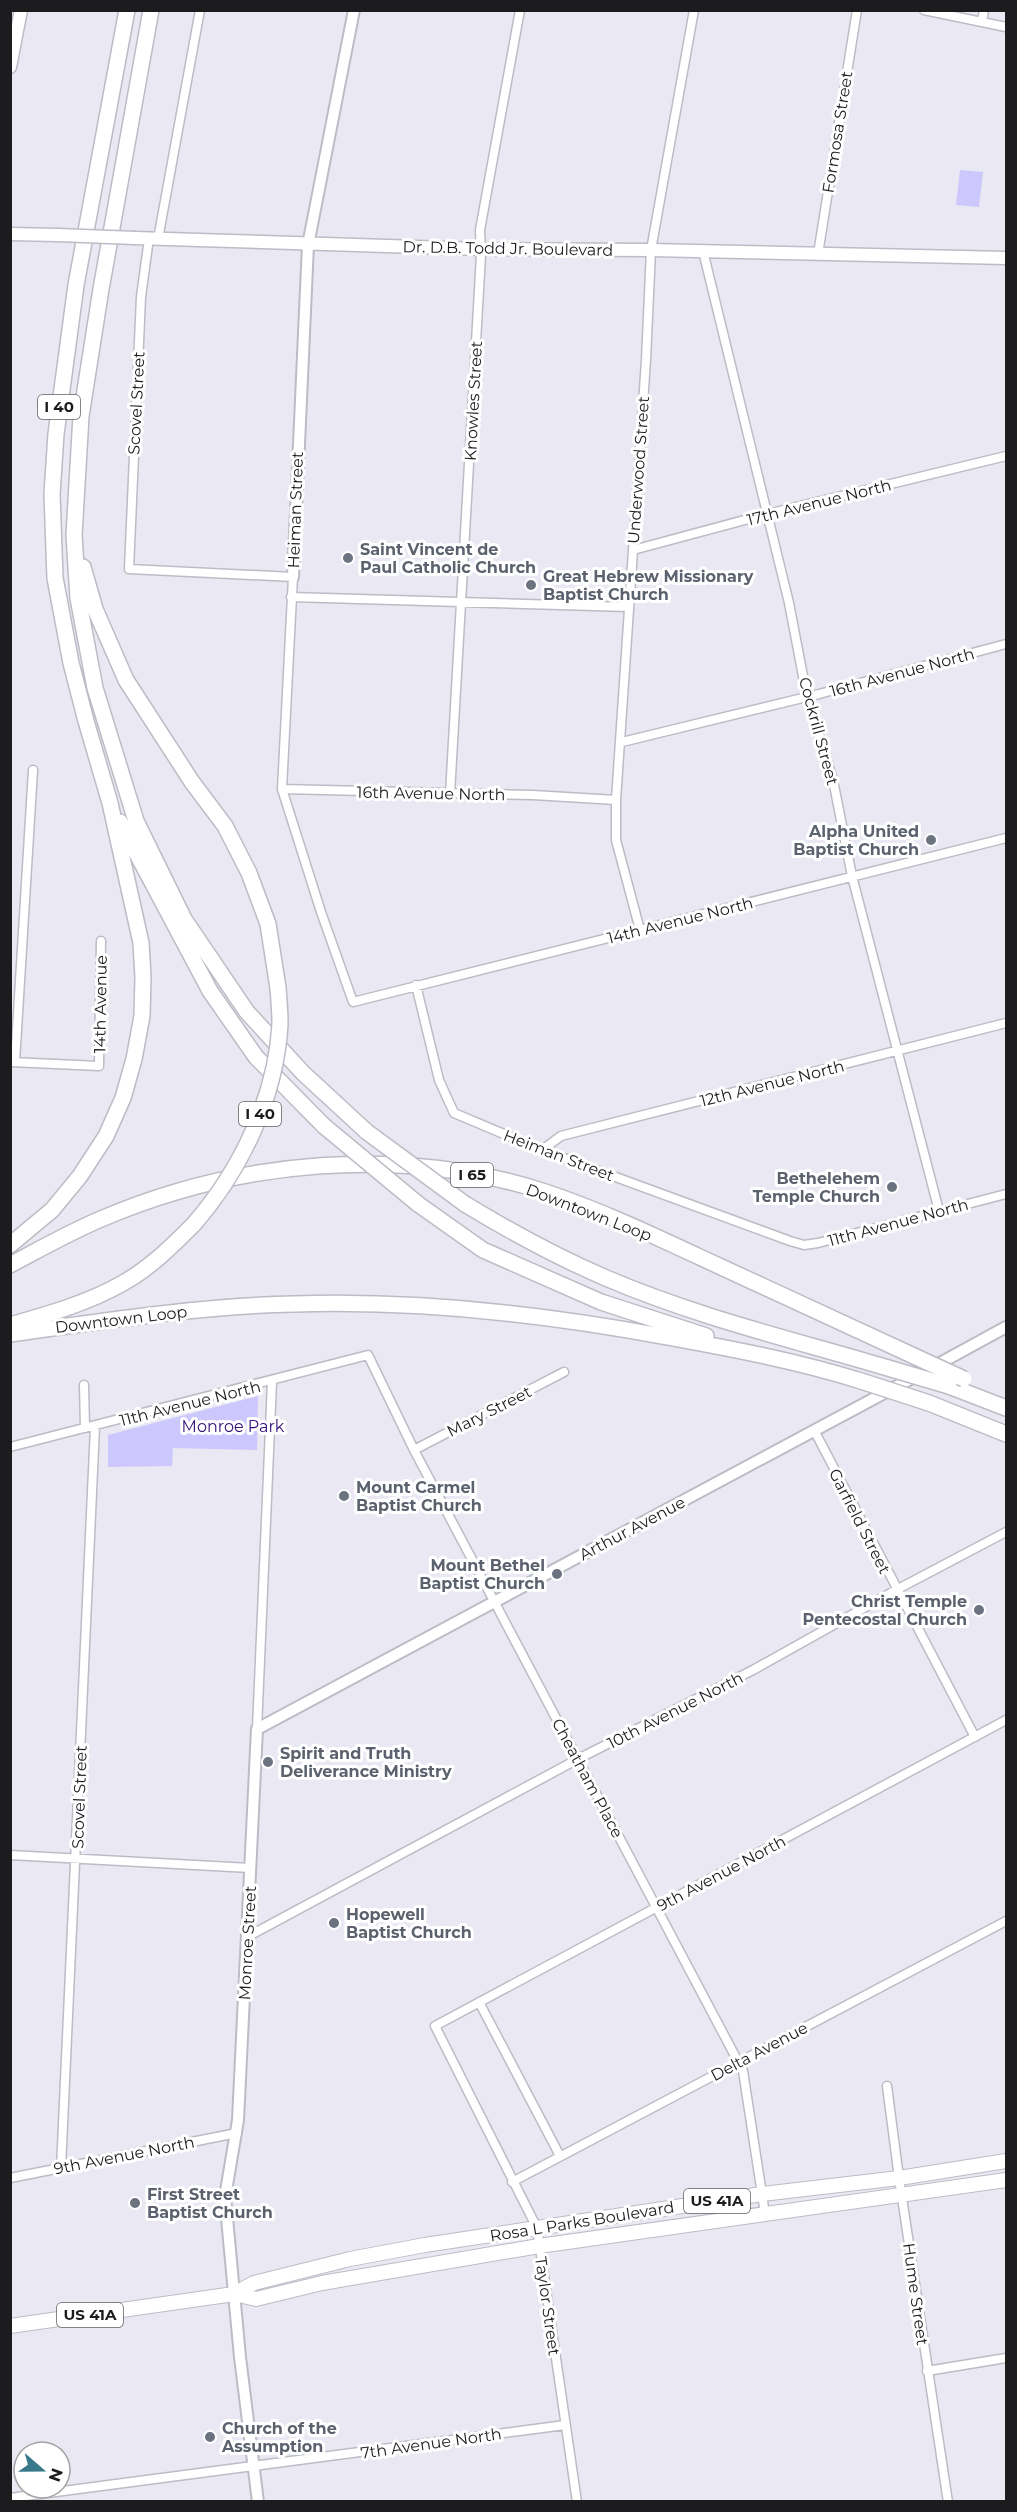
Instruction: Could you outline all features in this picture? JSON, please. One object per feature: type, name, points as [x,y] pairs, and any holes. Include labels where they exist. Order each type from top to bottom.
[{"type":"highway","name":"I 40","points":[[110,803],[86,721],[55,578],[52,494],[56,434],[76,285],[127,10]]},
{"type":"highway","name":"I 40","points":[[10,1325],[74,1306],[123,1283],[165,1254],[194,1224],[214,1201],[240,1158],[260,1113],[274,1069],[280,1024],[279,988],[268,924],[249,873],[225,826],[192,782],[126,680],[95,609],[74,535],[81,416],[101,289],[151,10]]},
{"type":"highway","points":[[74,535],[78,598],[95,688],[136,821],[184,919],[247,1012],[303,1073],[368,1132],[465,1204],[530,1243],[606,1279],[685,1308],[949,1386],[1006,1408]]},
{"type":"highway","points":[[110,803],[210,992],[256,1057],[324,1126],[418,1204],[483,1250],[601,1302],[763,1354]]},
{"type":"highway","points":[[10,1245],[52,1210],[80,1176],[106,1136],[123,1098],[134,1059],[142,1016],[141,943],[110,803]]},
{"type":"highway","name":"Downtown Loop","points":[[10,1265],[100,1219],[197,1186],[258,1173],[309,1167],[407,1165],[454,1171],[544,1192],[615,1218],[964,1378],[1006,1402]]},
{"type":"highway","name":"Downtown Loop","points":[[10,1334],[194,1310],[292,1304],[410,1305],[509,1313],[606,1326],[807,1364],[929,1403],[1006,1434]]},
{"type":"main road","points":[[10,67],[21,10]]},
{"type":"main road","name":"Dr. D.B. Todd Jr. Boulevard","points":[[10,234],[481,249],[651,250],[1006,258]]},
{"type":"main road","name":"Rosa L Parks Boulevard","points":[[10,2326],[234,2294],[254,2283],[350,2259],[537,2228],[762,2194],[899,2178],[1006,2161]]},
{"type":"main road","name":"Rosa L Parks Boulevard","points":[[234,2294],[256,2299],[322,2283],[539,2246],[1006,2180]]},
{"type":"street","name":"Scovel Street","points":[[200,10],[141,297],[129,569],[293,577]]},
{"type":"street","name":"Heiman Street","points":[[353,1002],[321,912],[282,789],[309,244],[354,10]]},
{"type":"street","name":"Knowles Street","points":[[450,794],[481,249],[480,230],[520,10]]},
{"type":"street","name":"Underwood Street","points":[[640,930],[616,840],[616,800],[622,742],[651,250],[694,10]]},
{"type":"street","name":"Formosa Street","points":[[818,254],[857,10]]},
{"type":"street","points":[[924,10],[1006,27]]},
{"type":"street","points":[[982,22],[984,10]]},
{"type":"street","name":"Cockrill Street","points":[[703,251],[789,603],[807,697],[834,780],[852,876],[939,1211]]},
{"type":"street","name":"17th Avenue North","points":[[633,550],[767,514],[1006,456]]},
{"type":"street","points":[[291,597],[629,607]]},
{"type":"street","name":"16th Avenue North","points":[[622,742],[807,697],[1006,644]]},
{"type":"street","points":[[13,1062],[33,770]]},
{"type":"street","name":"16th Avenue North","points":[[282,789],[534,795],[616,800]]},
{"type":"street","name":"14th Avenue North","points":[[353,1002],[1006,838]]},
{"type":"street","name":"14th Avenue","points":[[13,1062],[99,1066],[101,941]]},
{"type":"street","name":"Heiman Street","points":[[416,985],[439,1080],[454,1113],[542,1150],[790,1240]]},
{"type":"street","name":"12th Avenue North","points":[[542,1150],[561,1136],[1006,1023]]},
{"type":"street","name":"11th Avenue North","points":[[790,1240],[804,1245],[818,1243],[1006,1194]]},
{"type":"street","name":"Arthur Avenue","points":[[257,1729],[1006,1327]]},
{"type":"street","name":"11th Avenue North","points":[[11,1447],[272,1382],[368,1355]]},
{"type":"street","name":"Cheatham Place","points":[[368,1355],[414,1450],[743,2071],[765,2214]]},
{"type":"street","name":"Mary Street","points":[[414,1450],[564,1372]]},
{"type":"street","name":"Monroe Street","points":[[258,2502],[225,2197],[237,2133],[272,1382]]},
{"type":"street","points":[[84,1385],[85,1428]]},
{"type":"street","name":"Scovel Street","points":[[61,2168],[95,1427]]},
{"type":"street","name":"Garfield Street","points":[[814,1431],[975,1737]]},
{"type":"street","points":[[10,1453],[11,1447]]},
{"type":"street","name":"10th Avenue North","points":[[247,1937],[578,1759],[753,1670],[1006,1532]]},
{"type":"street","name":"9th Avenue North","points":[[435,2026],[1006,1720]]},
{"type":"street","points":[[10,1855],[250,1868]]},
{"type":"street","name":"Delta Avenue","points":[[512,2182],[1006,1921]]},
{"type":"street","points":[[479,2002],[560,2156]]},
{"type":"street","name":"Taylor Street","points":[[435,2026],[537,2228],[577,2502]]},
{"type":"street","name":"Hume Street","points":[[887,2086],[901,2195],[948,2502]]},
{"type":"street","name":"9th Avenue North","points":[[10,2178],[237,2133]]},
{"type":"street","points":[[927,2371],[1006,2358]]},
{"type":"street","name":"7th Avenue North","points":[[10,2498],[253,2468],[565,2425]]},
{"type":"green space","points":[[960,170],[983,172],[979,207],[956,205]]},
{"type":"green space","name":"Monroe Park","points":[[258,1396],[257,1450],[173,1448],[172,1466],[108,1467],[108,1435]]},
{"type":"place","name":"Saint Vincent de Paul Catholic Church","points":[[348,558]]},
{"type":"place","name":"Great Hebrew Missionary Baptist Church","points":[[531,585]]},
{"type":"place","name":"Alpha United Baptist Church","points":[[931,840]]},
{"type":"place","name":"Bethelehem Temple Church","points":[[892,1187]]},
{"type":"place","name":"Mount Carmel Baptist Church","points":[[344,1496]]},
{"type":"place","name":"Mount Bethel Baptist Church","points":[[557,1574]]},
{"type":"place","name":"Christ Temple Pentecostal Church","points":[[979,1610]]},
{"type":"place","name":"Spirit and Truth Deliverance Ministry","points":[[268,1762]]},
{"type":"place","name":"Hopewell Baptist Church","points":[[334,1923]]},
{"type":"place","name":"First Street Baptist Church","points":[[135,2203]]},
{"type":"place","name":"Church of the Assumption","points":[[210,2437]]}]
